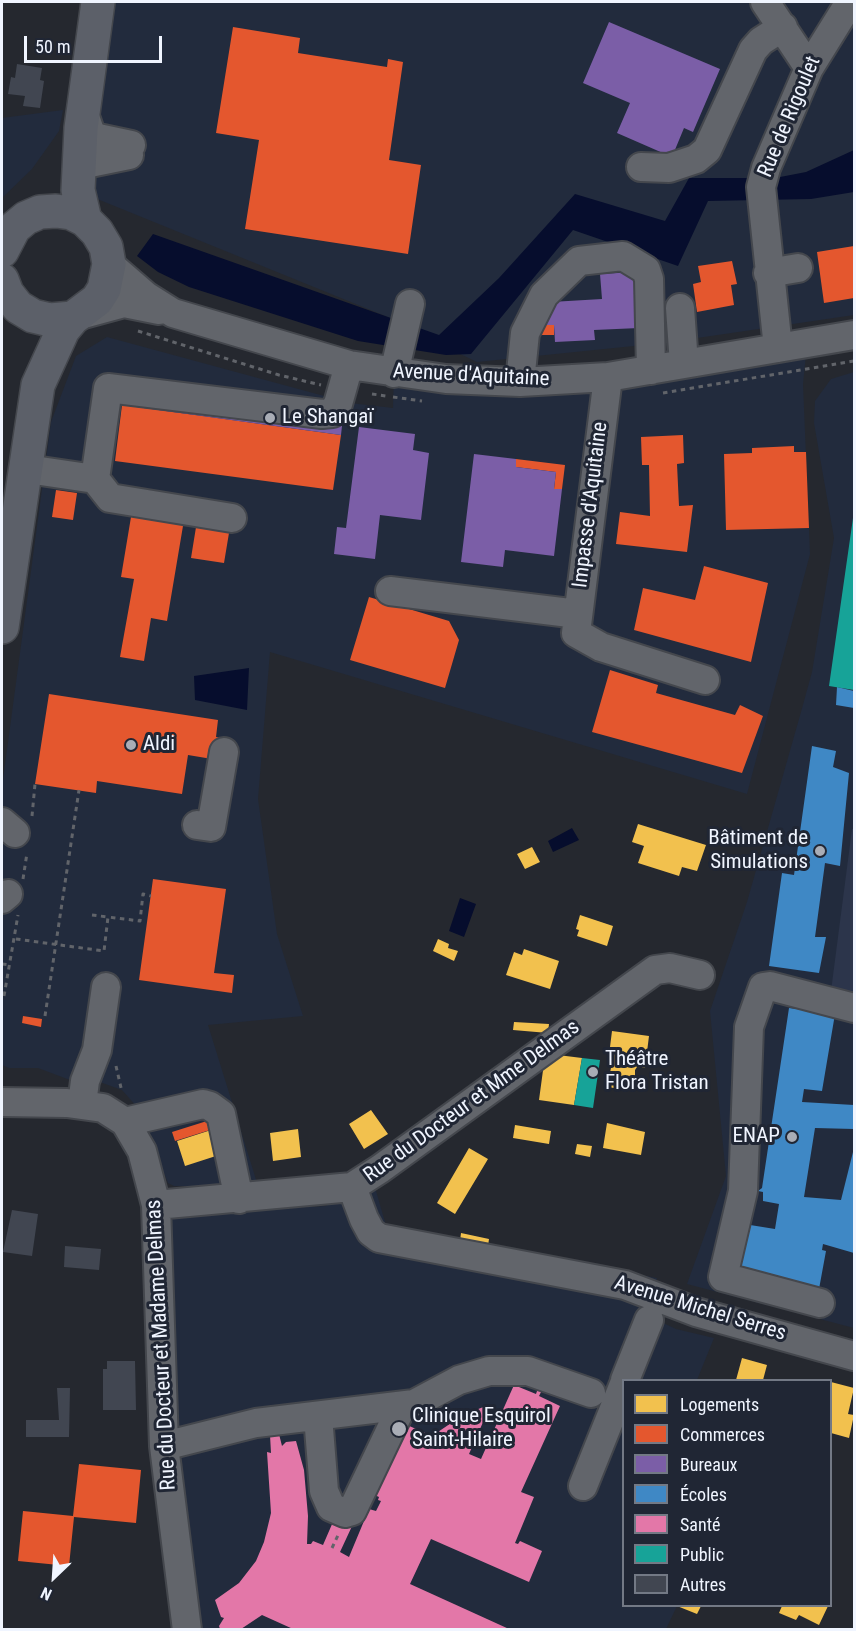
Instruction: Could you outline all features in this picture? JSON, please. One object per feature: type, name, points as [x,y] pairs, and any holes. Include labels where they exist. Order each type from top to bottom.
[{"type":"main road","points":[[85,220],[78,190],[82,120],[98,2]]},
{"type":"main road","points":[[40,212],[52,200],[82,120]]},
{"type":"main road","points":[[2,627],[17,493],[38,385],[63,330],[74,317],[92,305],[104,289],[109,264],[102,239],[85,220],[71,213],[40,212],[26,218],[14,228],[3,245]]},
{"type":"main road","points":[[7,293],[33,316],[51,320],[74,317]]},
{"type":"main road","points":[[7,293],[28,326],[38,385]]},
{"type":"street","points":[[765,2],[808,68]]},
{"type":"street","name":"Rue de Rigoulet","points":[[778,348],[761,207],[761,187],[766,168],[808,68],[850,2]]},
{"type":"street","points":[[641,166],[669,168],[696,159],[707,150],[753,50],[760,41],[783,27]]},
{"type":"street","points":[[80,165],[130,150],[91,134],[82,120]]},
{"type":"street","points":[[520,382],[525,333],[544,295],[579,261],[623,256],[646,270],[652,382]]},
{"type":"street","name":"Avenue d'Aquitaine","points":[[109,264],[146,296],[173,313],[349,365],[446,379],[520,382],[608,377],[652,382],[684,364],[855,335]]},
{"type":"street","points":[[768,273],[798,268]]},
{"type":"street","points":[[74,317],[124,303],[173,313]]},
{"type":"street","points":[[394,373],[410,304]]},
{"type":"street","points":[[680,308],[684,364]]},
{"type":"street","points":[[232,518],[110,498],[95,479],[108,387],[322,414],[332,413],[338,404],[349,365]]},
{"type":"street","name":"Impasse d'Aquitaine","points":[[577,623],[608,377]]},
{"type":"street","points":[[17,493],[95,479]]},
{"type":"street","points":[[390,591],[577,623],[601,647],[705,680]]},
{"type":"street","points":[[197,825],[212,827],[224,752]]},
{"type":"street","name":"Rue du Docteur et Mme Delmas","points":[[156,1205],[352,1187],[655,970],[670,968],[700,975]]},
{"type":"street","points":[[819,1303],[723,1277],[743,1191],[749,1027],[763,987],[770,986],[855,1008]]},
{"type":"street","points":[[82,1104],[85,1081],[98,1050],[106,987]]},
{"type":"street","name":"Rue du Docteur et Madame Delmas","points":[[2,1102],[82,1104],[103,1108],[125,1122],[142,1151],[156,1205],[164,1446],[187,1629]]},
{"type":"street","points":[[125,1122],[203,1104],[210,1106],[221,1114],[239,1199]]},
{"type":"street","name":"Avenue Michel Serres","points":[[352,1187],[364,1219],[373,1234],[379,1238],[626,1285],[696,1312],[855,1356]]},
{"type":"street","points":[[625,1379],[648,1320]]},
{"type":"street","points":[[164,1446],[256,1422],[414,1404],[459,1380],[502,1370],[528,1371],[591,1393]]},
{"type":"street","points":[[583,1486],[622,1387]]},
{"type":"street","points":[[318,1416],[324,1491],[331,1507],[345,1513],[352,1511],[402,1406]]},
{"type":"path","points":[[652,382],[711,387],[855,361]]},
{"type":"path","points":[[45,1016],[79,790]]},
{"type":"path","points":[[92,915],[140,921],[143,894],[151,896]]},
{"type":"path","points":[[15,939],[104,951],[108,917]]},
{"type":"path","points":[[2,964],[10,965]]},
{"type":"shaded area","points":[[110,2],[854,2],[854,315],[663,343],[477,362],[425,337],[405,324],[85,194]]},
{"type":"shaded area","points":[[63,110],[59,131],[32,169],[2,198],[2,118]]},
{"type":"shaded area","points":[[854,150],[854,192],[811,199],[708,201],[678,266],[573,230],[471,354],[446,355],[358,341],[189,287],[158,272],[137,256],[153,234],[439,335],[499,278],[575,194],[665,221],[689,178],[775,178],[806,172]]},
{"type":"shaded area","points":[[107,337],[350,403],[393,408],[394,373],[446,379],[807,344],[803,384],[810,554],[747,794],[270,652],[258,799],[277,934],[303,1016],[208,1025],[258,1186],[174,1186],[168,1183],[138,1108],[122,1090],[97,1081],[70,1080],[38,1068],[9,1068],[2,1065],[2,787],[51,422],[76,356]]},
{"type":"shaded area","points":[[854,372],[854,1328],[687,1284],[726,1176],[710,1011],[747,902],[812,672],[834,538],[814,423],[815,401],[831,379]]},
{"type":"shaded area","points":[[249,668],[247,710],[195,700],[194,676]]},
{"type":"shaded area","points":[[572,828],[579,840],[553,852],[548,841]]},
{"type":"shaded area","points":[[852,829],[854,829],[854,995],[831,991]]},
{"type":"shaded area","points":[[460,898],[476,904],[464,937],[449,931]]},
{"type":"shaded area","name":"Clinique Esquirol Saint-Hilaire","points":[[374,1184],[387,1229],[657,1278],[644,1314],[676,1329],[714,1338],[697,1379],[622,1379],[622,1607],[677,1607],[666,1629],[199,1629],[175,1458],[166,1215],[326,1206],[352,1187]]},
{"type":"building: Logements","points":[[638,824],[706,845],[697,871],[682,867],[679,876],[638,863],[644,846],[632,842]]},
{"type":"building: Logements","points":[[532,847],[540,862],[525,869],[517,854]]},
{"type":"building: Logements","points":[[580,915],[613,926],[607,946],[577,936],[579,930],[576,929]]},
{"type":"building: Logements","points":[[438,939],[449,944],[448,948],[458,951],[454,961],[433,951]]},
{"type":"building: Logements","points":[[524,949],[559,961],[550,989],[506,975],[514,952],[522,955]]},
{"type":"building: Logements","points":[[514,1022],[549,1024],[548,1033],[513,1030]]},
{"type":"building: Logements","points":[[612,1031],[649,1036],[645,1068],[637,1067],[635,1070],[635,1091],[607,1087],[612,1063],[608,1063]]},
{"type":"building: Logements","points":[[558,1055],[582,1058],[574,1105],[539,1100],[544,1063]]},
{"type":"building: Logements","points":[[371,1110],[388,1134],[364,1149],[349,1124]]},
{"type":"building: Logements","points":[[607,1123],[645,1132],[641,1155],[603,1148]]},
{"type":"building: Logements","points":[[515,1125],[551,1131],[549,1144],[513,1138]]},
{"type":"building: Logements","points":[[298,1129],[301,1157],[273,1161],[270,1133]]},
{"type":"building: Logements","points":[[211,1130],[219,1155],[185,1166],[177,1141]]},
{"type":"building: Logements","points":[[577,1144],[592,1146],[590,1157],[575,1154]]},
{"type":"building: Logements","points":[[469,1148],[488,1159],[455,1214],[437,1203]]},
{"type":"building: Logements","points":[[461,1233],[489,1239],[488,1246],[460,1241]]},
{"type":"building: Logements","points":[[742,1358],[767,1365],[763,1379],[736,1379]]},
{"type":"building: Logements","points":[[832,1382],[854,1388],[848,1414],[854,1415],[849,1438],[832,1433]]},
{"type":"building: Logements","points":[[680,1607],[700,1607],[697,1614]]},
{"type":"building: Logements","points":[[782,1607],[828,1607],[819,1625],[799,1615],[796,1620],[779,1613]]},
{"type":"building: Commerces","points":[[233,27],[300,38],[298,53],[387,67],[388,59],[403,62],[389,160],[421,165],[408,254],[245,229],[259,140],[216,133]]},
{"type":"building: Commerces","points":[[854,246],[854,298],[824,303],[817,252]]},
{"type":"building: Commerces","points":[[732,261],[737,284],[731,285],[734,305],[697,312],[693,284],[701,282],[698,266]]},
{"type":"building: Commerces","points":[[545,325],[554,325],[554,335],[540,335]]},
{"type":"building: Commerces","points":[[122,405],[341,435],[333,490],[115,461]]},
{"type":"building: Commerces","points":[[683,435],[684,463],[677,464],[679,506],[693,505],[687,552],[616,544],[620,512],[650,516],[649,465],[642,465],[641,437]]},
{"type":"building: Commerces","points":[[794,446],[794,452],[806,452],[809,528],[726,530],[724,454],[752,453],[752,448]]},
{"type":"building: Commerces","points":[[516,459],[565,465],[562,489],[554,489],[556,472],[516,467]]},
{"type":"building: Commerces","points":[[56,490],[77,493],[73,520],[52,517]]},
{"type":"building: Commerces","points":[[132,511],[184,520],[167,621],[151,618],[144,661],[120,657],[134,579],[121,577]]},
{"type":"building: Commerces","points":[[197,521],[230,527],[224,563],[191,558]]},
{"type":"building: Commerces","points":[[704,566],[768,583],[751,662],[634,630],[643,588],[695,600]]},
{"type":"building: Commerces","points":[[369,597],[449,621],[459,640],[445,688],[350,660]]},
{"type":"building: Commerces","points":[[610,670],[658,685],[656,693],[735,715],[740,705],[763,716],[742,773],[592,732]]},
{"type":"building: Commerces","name":"Aldi","points":[[49,694],[218,720],[216,737],[223,738],[220,753],[212,759],[188,755],[182,794],[97,781],[96,793],[35,784]]},
{"type":"building: Commerces","points":[[153,879],[226,889],[214,973],[234,975],[232,993],[139,980]]},
{"type":"building: Commerces","points":[[23,1016],[42,1019],[41,1027],[22,1023]]},
{"type":"building: Commerces","points":[[207,1121],[210,1130],[175,1141],[172,1132]]},
{"type":"building: Commerces","points":[[79,1464],[141,1470],[136,1523],[74,1517],[69,1566],[18,1561],[23,1511],[73,1516]]},
{"type":"building: Bureaux","points":[[609,22],[720,69],[693,132],[684,128],[672,157],[617,133],[630,103],[583,83]]},
{"type":"building: Bureaux","points":[[636,272],[639,328],[594,330],[595,340],[555,342],[554,325],[545,325],[551,302],[602,299],[600,274]]},
{"type":"building: Bureaux","points":[[123,397],[342,426],[341,435],[122,405]]},
{"type":"building: Bureaux","points":[[359,427],[415,434],[413,450],[429,453],[421,520],[380,515],[375,559],[334,554],[337,527],[346,528]]},
{"type":"building: Bureaux","points":[[474,454],[516,459],[516,467],[556,472],[554,489],[562,489],[554,556],[505,550],[503,567],[461,562]]},
{"type":"building: Écoles","points":[[837,687],[854,691],[854,708],[836,705]]},
{"type":"building: Écoles","name":"Bâtiment de Simulations","points":[[812,746],[836,751],[833,767],[849,773],[840,866],[825,863],[815,937],[826,937],[819,973],[769,966],[782,873],[794,875]]},
{"type":"building: Écoles","name":"ENAP","points":[[789,1008],[835,1014],[822,1091],[804,1089],[802,1102],[854,1105],[854,1129],[815,1128],[804,1197],[841,1200],[854,1148],[854,1253],[823,1244],[822,1250],[826,1251],[819,1289],[734,1276],[744,1224],[775,1229],[779,1204],[763,1201],[763,1192],[758,1191],[762,1188]]},
{"type":"building: Santé","points":[[514,1385],[536,1394],[538,1388],[542,1390],[539,1396],[560,1406],[521,1492],[534,1497],[515,1543],[518,1544],[520,1541],[542,1551],[529,1582],[431,1539],[410,1584],[509,1629],[293,1629],[262,1615],[241,1629],[220,1629],[219,1626],[224,1618],[221,1617],[215,1600],[239,1583],[256,1561],[264,1542],[271,1513],[267,1452],[271,1453],[270,1435],[279,1434],[282,1446],[286,1442],[296,1441],[304,1470],[308,1516],[307,1544],[313,1541],[323,1545],[336,1515],[353,1524],[340,1552],[349,1557],[369,1509],[376,1511],[381,1501],[378,1500],[379,1497],[368,1492],[398,1421],[432,1436],[463,1415],[491,1404],[469,1454],[481,1459]]},
{"type":"building: Public","points":[[854,518],[854,690],[829,686]]},
{"type":"building: Public","points":[[582,1058],[600,1060],[593,1108],[574,1105]]},
{"type":"building: Autres","points":[[17,64],[42,68],[40,80],[44,81],[40,108],[23,106],[25,96],[8,94],[11,77],[15,78]]},
{"type":"building: Autres","points":[[12,1210],[38,1214],[32,1256],[3,1252]]},
{"type":"building: Autres","points":[[65,1246],[101,1249],[99,1270],[64,1267]]},
{"type":"building: Autres","points":[[107,1361],[135,1361],[136,1410],[103,1410],[103,1369],[107,1369]]},
{"type":"building: Autres","points":[[57,1388],[70,1388],[69,1437],[26,1437],[26,1420],[59,1420]]},
{"type":"place","name":"Le Shangaï","points":[[270,418]]},
{"type":"place","name":"Aldi","points":[[131,745]]},
{"type":"place","name":"Bâtiment de Simulations","points":[[820,851]]},
{"type":"place","name":"Théâtre Flora Tristan","points":[[593,1072]]},
{"type":"place","name":"ENAP","points":[[792,1137]]},
{"type":"place","name":"Clinique Esquirol Saint-Hilaire","points":[[399,1429]]}]
